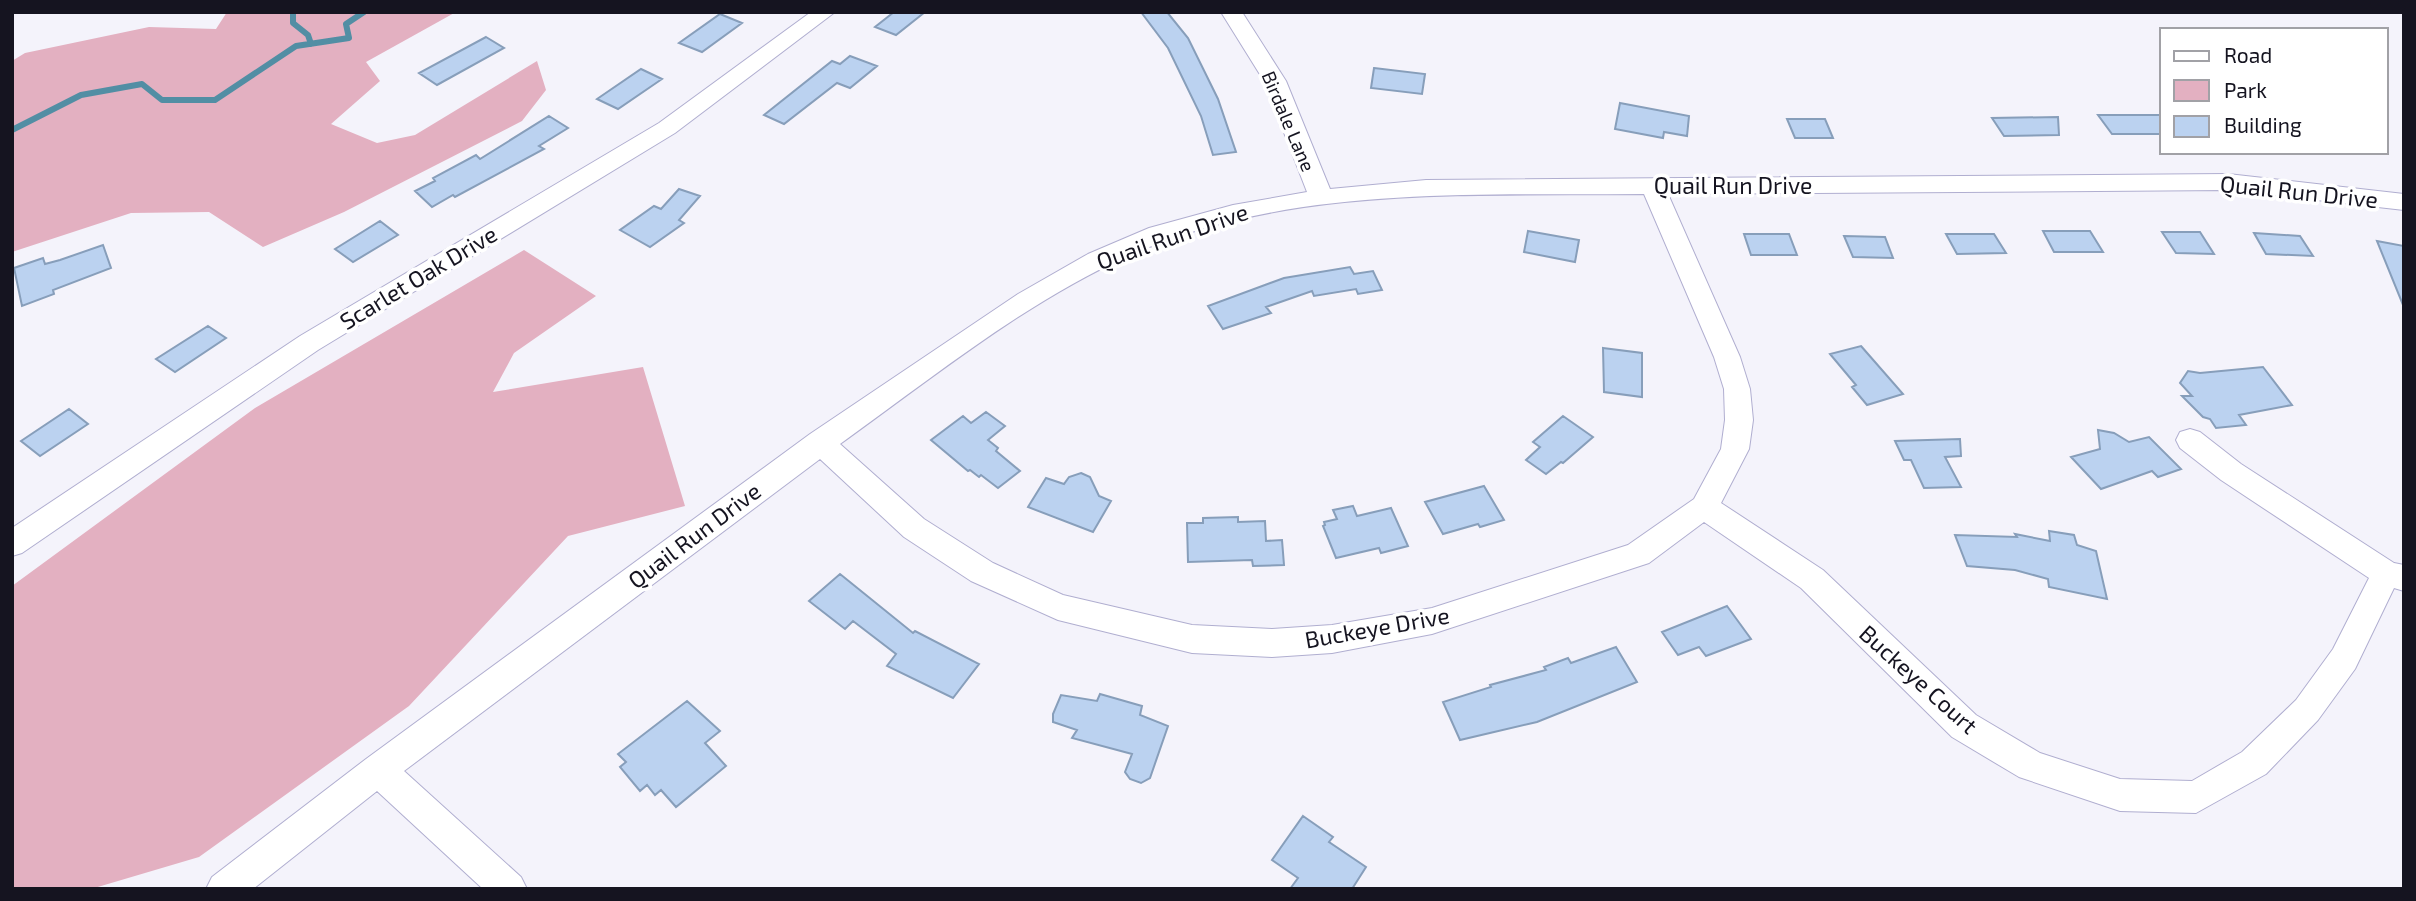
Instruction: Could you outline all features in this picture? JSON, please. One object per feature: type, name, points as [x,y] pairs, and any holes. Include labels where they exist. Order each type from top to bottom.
[{"type":"street","name":"Scarlet Oak Drive","points":[[12,544],[309,343],[667,128],[825,12]]},
{"type":"street","name":"Birdale Lane","points":[[1231,12],[1275,80],[1321,196]]},
{"type":"street","name":"Quail Run Drive","points":[[224,889],[378,769],[820,442],[1031,296],[1077,269],[1124,247],[1205,219],[1257,206],[1321,196],[1426,188],[2228,182],[2404,202]]},
{"type":"street","name":"Buckeye Drive","points":[[820,442],[914,528],[982,572],[1058,607],[1192,639],[1272,643],[1308,641],[1432,621],[1638,554],[1704,506],[1735,449],[1739,420],[1737,389],[1727,357],[1652,185]]},
{"type":"street","points":[[2190,440],[2231,472],[2395,576]]},
{"type":"street","name":"Buckeye Court","points":[[1704,506],[1812,579],[1964,726],[2031,766],[2120,795],[2196,797],[2254,763],[2307,710],[2344,659],[2395,576]]},
{"type":"street","points":[[378,769],[509,889]]},
{"type":"green space","points":[[227,12],[456,12],[366,62],[380,81],[331,124],[377,143],[415,135],[537,61],[546,90],[522,121],[344,212],[263,247],[209,212],[131,213],[12,252],[12,61],[25,53],[149,27],[216,29]]},
{"type":"green space","points":[[524,250],[596,296],[514,353],[493,392],[643,367],[685,506],[568,536],[409,706],[199,857],[91,889],[12,889],[12,586],[255,408]]},
{"type":"building","points":[[894,12],[925,12],[896,35],[875,27]]},
{"type":"building","points":[[1141,12],[1167,12],[1188,38],[1218,99],[1236,152],[1213,155],[1201,116],[1168,48]]},
{"type":"building","points":[[720,14],[742,23],[702,52],[679,43]]},
{"type":"building","points":[[486,37],[504,48],[437,85],[419,73]]},
{"type":"building","points":[[850,56],[877,66],[850,88],[837,83],[784,124],[764,115],[832,61],[840,64]]},
{"type":"building","points":[[1374,68],[1425,74],[1422,94],[1371,88]]},
{"type":"building","points":[[641,69],[662,79],[618,109],[597,99]]},
{"type":"building","points":[[1620,103],[1689,116],[1687,136],[1664,132],[1663,138],[1615,129]]},
{"type":"building","points":[[2098,115],[2160,115],[2160,134],[2112,134]]},
{"type":"building","points":[[549,116],[568,128],[539,146],[544,149],[432,207],[415,191],[476,155],[480,159]]},
{"type":"building","points":[[2058,117],[2059,135],[2004,136],[1992,118]]},
{"type":"building","points":[[1787,119],[1825,119],[1833,138],[1795,138]]},
{"type":"building","points":[[679,189],[700,196],[679,220],[684,223],[650,247],[620,230],[654,206],[661,209]]},
{"type":"building","points":[[380,221],[398,235],[353,262],[335,249]]},
{"type":"building","points":[[1528,231],[1579,240],[1575,262],[1524,252]]},
{"type":"building","points":[[2043,231],[2090,231],[2103,252],[2054,252]]},
{"type":"building","points":[[2162,232],[2200,232],[2214,254],[2176,253]]},
{"type":"building","points":[[2254,233],[2300,236],[2313,256],[2266,254]]},
{"type":"building","points":[[1744,234],[1789,234],[1797,255],[1751,255]]},
{"type":"building","points":[[1946,234],[1994,234],[2006,253],[1957,254]]},
{"type":"building","points":[[1844,236],[1885,237],[1893,258],[1853,257]]},
{"type":"building","points":[[2377,241],[2404,246],[2404,305],[2403,305]]},
{"type":"building","points":[[103,245],[111,268],[53,290],[54,294],[22,306],[14,268],[43,258],[45,264]]},
{"type":"building","points":[[1350,267],[1354,274],[1373,271],[1382,290],[1358,294],[1356,289],[1314,296],[1312,291],[1266,307],[1271,313],[1223,329],[1208,306],[1284,278]]},
{"type":"building","points":[[208,326],[226,338],[175,372],[156,359]]},
{"type":"building","points":[[1861,346],[1903,394],[1867,405],[1852,387],[1856,385],[1830,354]]},
{"type":"building","points":[[1603,348],[1642,353],[1642,397],[1604,392]]},
{"type":"building","points":[[2263,367],[2292,405],[2239,415],[2246,425],[2216,428],[2210,419],[2203,417],[2182,396],[2192,396],[2180,383],[2188,371],[2200,373]]},
{"type":"building","points":[[69,409],[88,424],[40,456],[21,441]]},
{"type":"building","points":[[986,412],[1005,426],[988,440],[998,448],[996,451],[1020,471],[998,488],[981,475],[979,477],[968,471],[931,440],[963,416],[971,423]]},
{"type":"building","points":[[1563,416],[1593,437],[1546,474],[1526,460],[1540,447],[1533,442]]},
{"type":"building","points":[[2098,430],[2114,433],[2129,442],[2149,437],[2181,469],[2158,477],[2152,471],[2101,489],[2071,457],[2100,449]]},
{"type":"building","points":[[1960,439],[1961,456],[1945,457],[1961,487],[1924,488],[1911,460],[1904,460],[1895,441]]},
{"type":"building","points":[[1081,473],[1090,477],[1099,496],[1111,501],[1093,532],[1028,507],[1046,478],[1064,484],[1069,477]]},
{"type":"building","points":[[1484,486],[1504,520],[1443,534],[1425,502]]},
{"type":"building","points":[[1353,506],[1357,516],[1391,508],[1408,546],[1381,553],[1379,548],[1336,558],[1323,526],[1324,522],[1337,519],[1333,510]]},
{"type":"building","points":[[1238,517],[1238,522],[1265,521],[1266,541],[1282,540],[1284,565],[1253,566],[1252,560],[1188,562],[1187,523],[1203,523],[1203,518]]},
{"type":"building","points":[[2049,531],[2074,535],[2077,545],[2096,551],[2107,599],[2049,587],[2048,579],[2015,570],[1967,566],[1955,535],[2017,537],[2015,534],[2050,541]]},
{"type":"building","points":[[840,574],[913,633],[915,631],[979,664],[953,698],[887,666],[896,654],[853,621],[845,629],[809,601]]},
{"type":"building","points":[[1727,606],[1751,639],[1706,656],[1699,647],[1678,655],[1662,632]]},
{"type":"building","points":[[1616,647],[1637,682],[1537,722],[1460,740],[1443,702],[1491,687],[1490,685],[1546,670],[1544,667],[1568,658],[1571,663]]},
{"type":"building","points":[[1100,694],[1142,706],[1140,715],[1168,726],[1150,778],[1141,783],[1130,779],[1125,772],[1132,754],[1072,738],[1077,730],[1053,722],[1053,714],[1061,695],[1097,701]]},
{"type":"building","points":[[687,701],[720,731],[705,743],[726,766],[676,807],[661,790],[655,795],[647,785],[640,791],[620,767],[626,762],[618,754]]},
{"type":"building","points":[[1303,816],[1333,837],[1329,842],[1366,867],[1352,889],[1290,889],[1298,878],[1272,860]]},
{"type":"waterway","points":[[293,12],[293,23],[308,35],[311,44]]},
{"type":"waterway","points":[[311,44],[349,38],[346,24],[364,12]]},
{"type":"waterway","points":[[12,130],[81,95],[142,84],[162,100],[215,100],[296,46],[311,44]]}]
